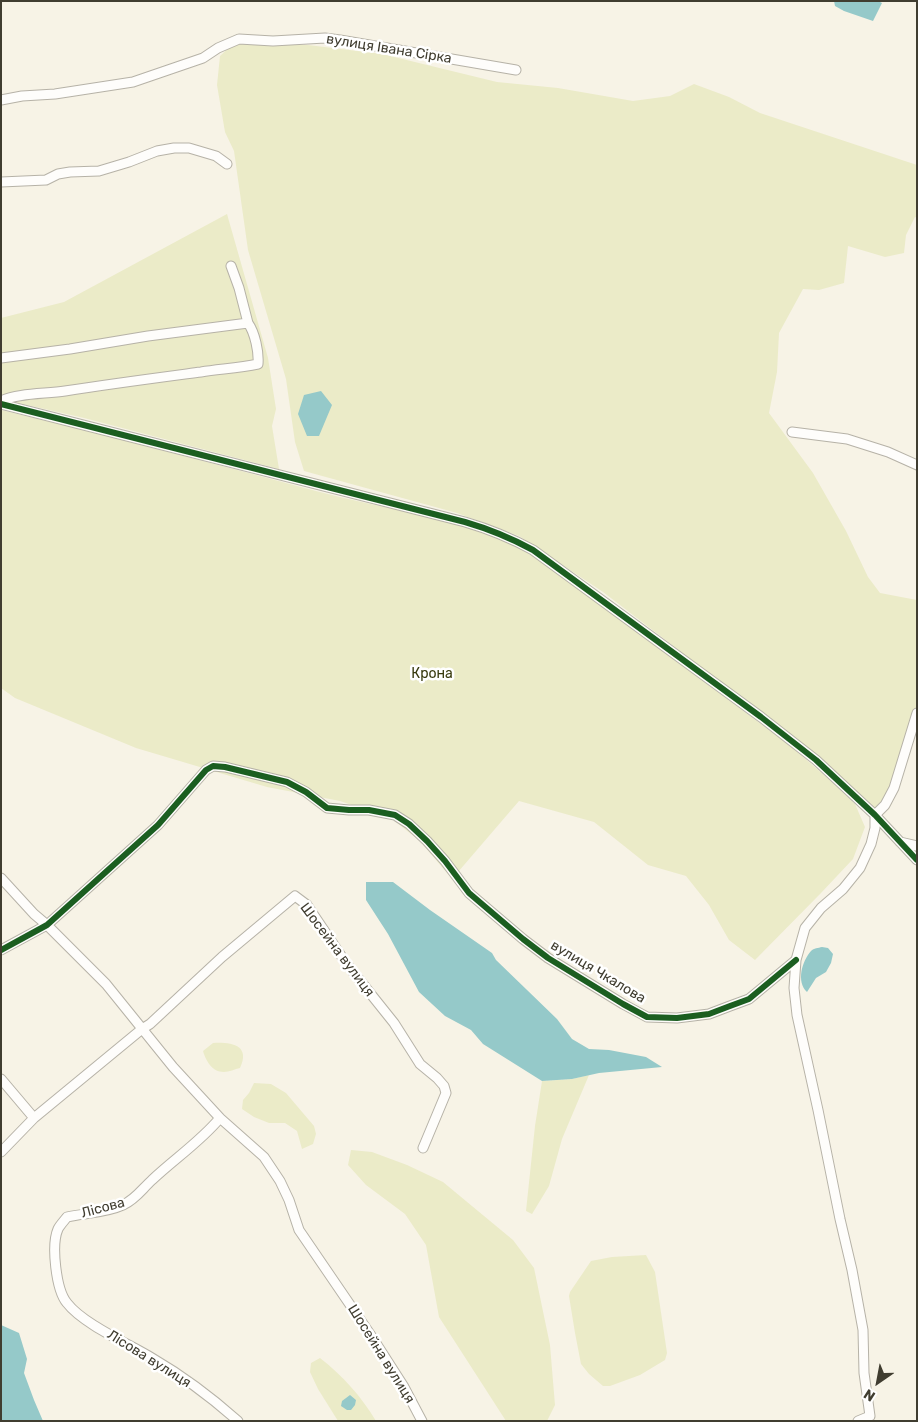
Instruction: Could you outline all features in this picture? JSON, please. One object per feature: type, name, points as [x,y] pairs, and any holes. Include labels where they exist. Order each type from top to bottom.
[{"type":"street","name":"вулиця Івана Сірка","points":[[1,100],[133,82],[203,58],[218,48],[238,39],[273,41],[325,38],[516,70]]},
{"type":"street","points":[[1,182],[46,180],[58,174],[99,171],[129,162],[157,150],[174,148],[188,148],[216,156],[227,164]]},
{"type":"street","points":[[1,402],[8,398],[204,371],[241,368],[258,364],[259,358],[251,327],[248,324],[231,266]]},
{"type":"street","points":[[1,358],[148,336],[248,324]]},
{"type":"street","points":[[1,402],[267,473],[465,522],[507,537],[533,550],[761,717],[816,760],[875,815],[917,860]]},
{"type":"street","points":[[792,432],[847,439],[888,452],[917,465]]},
{"type":"street","points":[[858,1421],[870,1416],[864,1373],[863,1330],[852,1270],[797,1015],[794,988],[796,960],[805,928],[821,908],[843,889],[860,868],[871,844],[875,828],[875,815],[885,805],[894,788],[917,713]]},
{"type":"street","name":"вулиця Чкалова","points":[[47,925],[158,825],[206,770],[213,766],[231,768],[287,782],[306,792],[327,808],[395,814],[427,841],[469,893],[523,939],[548,958],[647,1017],[677,1018],[709,1014],[749,999],[796,960]]},
{"type":"street","points":[[900,842],[917,846]]},
{"type":"street","name":"Шосейна вулиця","points":[[1,878],[106,984],[185,1081],[220,1118],[264,1157],[289,1200],[299,1230],[370,1334],[404,1387],[422,1421]]},
{"type":"street","name":"Шосейна вулиця","points":[[1,1152],[34,1118],[150,1024],[222,957],[295,896],[307,905],[346,963],[394,1023],[420,1064],[444,1086],[446,1093],[423,1148]]},
{"type":"street","points":[[1,950],[47,925]]},
{"type":"street","points":[[1,1079],[34,1118]]},
{"type":"street","name":"Лісова","points":[[62,1296],[56,1269],[56,1238],[58,1229],[67,1217],[108,1210],[132,1201],[151,1181],[184,1153],[220,1118]]},
{"type":"street","name":"Лісова вулиця","points":[[62,1296],[75,1313],[178,1374],[238,1421]]},
{"type":"green space","points":[[234,43],[308,45],[382,54],[497,82],[558,88],[633,101],[670,96],[694,84],[729,97],[760,113],[917,165],[917,218],[915,217],[906,235],[904,253],[885,257],[848,246],[844,283],[819,290],[803,289],[779,333],[777,372],[769,413],[813,473],[846,531],[868,577],[880,593],[917,600],[917,728],[891,805],[875,811],[766,720],[771,718],[716,682],[719,681],[603,592],[519,536],[457,513],[304,471],[295,442],[286,379],[248,250],[234,151],[225,132],[217,85],[220,56]]},
{"type":"green space","points":[[227,214],[268,358],[276,409],[272,426],[279,469],[84,418],[1,399],[1,318],[64,302]]},
{"type":"green space","name":"Крона","points":[[1,410],[120,439],[316,491],[421,515],[473,529],[523,548],[788,744],[831,781],[855,804],[865,827],[853,859],[755,960],[729,940],[709,905],[686,876],[648,865],[594,822],[519,801],[452,879],[420,841],[392,819],[340,801],[267,787],[136,748],[15,698],[1,688]]},
{"type":"green space","points":[[213,1043],[226,1043],[237,1046],[243,1054],[240,1068],[228,1072],[220,1072],[213,1068],[203,1051]]},
{"type":"green space","points":[[589,1075],[562,1139],[549,1186],[532,1214],[526,1211],[542,1081],[572,1079]]},
{"type":"green space","points":[[254,1083],[271,1084],[286,1093],[314,1126],[316,1134],[313,1144],[302,1149],[297,1131],[285,1123],[269,1123],[254,1117],[242,1109],[243,1100]]},
{"type":"green space","points":[[351,1150],[372,1152],[407,1165],[443,1182],[513,1240],[534,1268],[550,1345],[555,1405],[547,1421],[506,1421],[439,1317],[426,1245],[405,1214],[366,1185],[348,1165]]},
{"type":"green space","points":[[646,1255],[655,1272],[667,1353],[665,1360],[640,1375],[610,1386],[603,1386],[581,1364],[569,1296],[570,1292],[591,1261],[612,1257]]},
{"type":"green space","points":[[320,1358],[351,1387],[376,1421],[338,1421],[310,1372],[311,1363]]},
{"type":"water","points":[[834,1],[878,1],[882,3],[873,21],[844,11],[835,6]]},
{"type":"water","points":[[321,391],[332,405],[319,436],[307,436],[298,414],[304,395]]},
{"type":"water","points":[[366,882],[393,882],[492,953],[496,960],[557,1019],[572,1039],[589,1049],[609,1050],[646,1057],[662,1067],[542,1081],[483,1044],[471,1030],[445,1016],[419,992],[388,934],[366,900]]},
{"type":"water","points":[[822,947],[828,948],[833,954],[831,963],[826,972],[816,978],[807,992],[801,977],[805,960],[811,951]]},
{"type":"water","points":[[1,1325],[19,1333],[27,1359],[24,1373],[43,1421],[1,1421]]},
{"type":"water","points":[[350,1395],[356,1400],[355,1405],[351,1410],[347,1410],[341,1406],[342,1401]]},
{"type":"cycle path","points":[[1,404],[465,522],[500,534],[525,546],[761,717],[816,760],[875,815],[917,860]]},
{"type":"cycle path","points":[[1,950],[47,925],[158,825],[206,770],[213,766],[225,767],[287,782],[306,792],[327,808],[369,810],[395,815],[409,824],[427,841],[469,893],[523,939],[548,958],[647,1017],[677,1018],[709,1014],[749,999],[796,960]]}]
